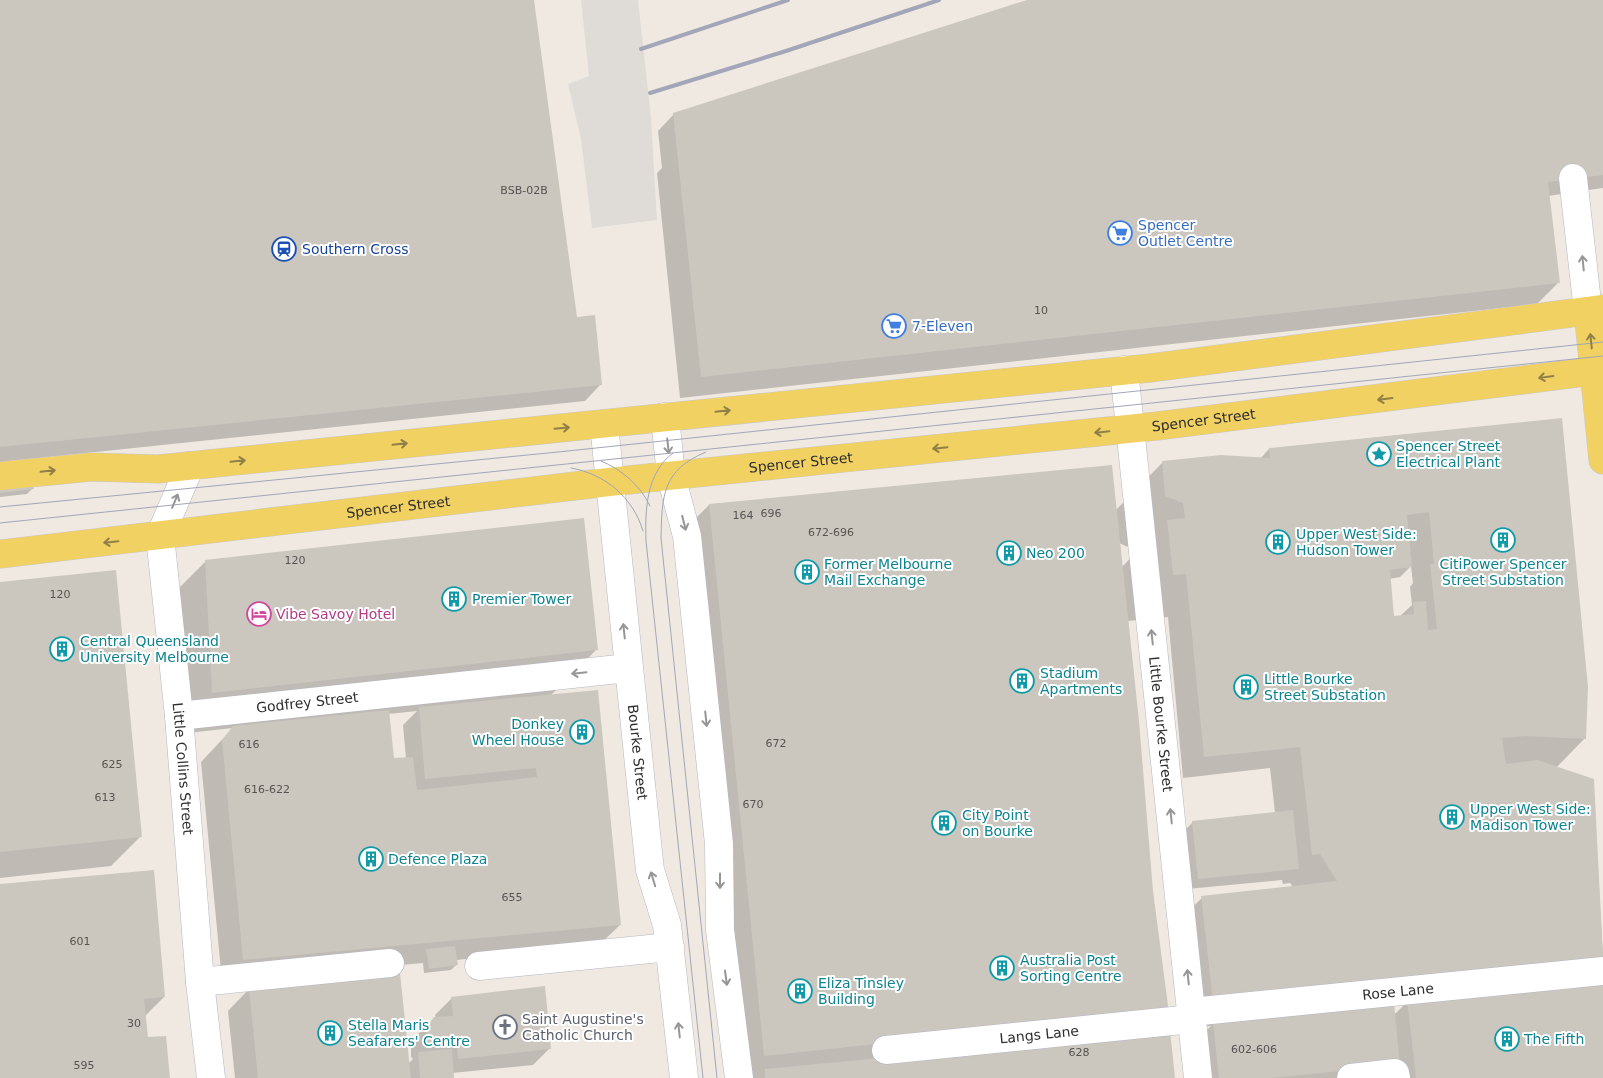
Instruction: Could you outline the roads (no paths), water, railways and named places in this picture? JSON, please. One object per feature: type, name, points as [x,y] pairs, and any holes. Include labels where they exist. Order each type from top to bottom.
[{"type":"main road","points":[[0,476],[91,467],[158,469],[190,466],[1124,370],[1596,310],[1603,460]]},
{"type":"main road","name":"Spencer Street","points":[[0,554],[610,482],[1130,429],[1599,371]]},
{"type":"street","points":[[1573,178],[1596,310]]},
{"type":"street","name":"Little Bourke Street","points":[[1124,370],[1198,1078]]},
{"type":"street","points":[[665,417],[671,476],[687,536],[719,844],[720,930],[739,1078]]},
{"type":"street","name":"Bourke Street","points":[[604,424],[650,870],[667,926],[684,1078]]},
{"type":"street","name":"Little Collins Street","points":[[190,466],[160,536],[179,716],[200,982],[211,1078]]},
{"type":"street","name":"Godfrey Street","points":[[179,716],[628,668]]},
{"type":"street","points":[[479,966],[670,947]]},
{"type":"street","points":[[200,982],[390,963]]},
{"type":"street","name":"Rose Lane","points":[[1191,1016],[1603,971]]},
{"type":"street","name":"Langs Lane","points":[[886,1050],[1191,1016]]},
{"type":"street","points":[[1351,1078],[1395,1073],[1396,1078]]},
{"type":"tram line","points":[[0,507],[558,452],[1603,342]]},
{"type":"tram line","points":[[0,523],[1603,356]]},
{"type":"tram line","points":[[706,452],[691,459],[681,467],[667,486],[662,509],[661,538],[717,1078]]},
{"type":"tram line","points":[[673,453],[664,461],[652,481],[647,505],[646,541],[703,1078]]},
{"type":"tram line","points":[[601,461],[630,479],[650,506]]},
{"type":"tram line","points":[[571,468],[595,476],[616,489],[632,508],[643,531]]},
{"type":"railway","points":[[641,49],[788,0]]},
{"type":"railway","points":[[650,93],[786,51],[939,0]]},
{"type":"place","name":"Spencer Outlet Centre","points":[[1120,233]]},
{"type":"place","name":"Southern Cross","points":[[284,249]]},
{"type":"place","name":"7-Eleven","points":[[894,326]]},
{"type":"place","name":"Spencer Street Electrical Plant","points":[[1379,454]]},
{"type":"place","name":"CitiPower Spencer Street Substation","points":[[1503,540]]},
{"type":"place","name":"Upper West Side: Hudson Tower","points":[[1278,542]]},
{"type":"place","name":"Neo 200","points":[[1009,553]]},
{"type":"place","name":"Former Melbourne Mail Exchange","points":[[807,572]]},
{"type":"place","name":"Premier Tower","points":[[454,599]]},
{"type":"place","name":"Vibe Savoy Hotel","points":[[259,614]]},
{"type":"place","name":"Central Queensland University Melbourne","points":[[62,649]]},
{"type":"place","name":"Stadium Apartments","points":[[1022,681]]},
{"type":"place","name":"Little Bourke Street Substation","points":[[1246,687]]},
{"type":"place","name":"Donkey Wheel House","points":[[582,732]]},
{"type":"place","name":"Upper West Side: Madison Tower","points":[[1452,817]]},
{"type":"place","name":"City Point on Bourke","points":[[944,823]]},
{"type":"place","name":"Defence Plaza","points":[[371,859]]},
{"type":"place","name":"Australia Post Sorting Centre","points":[[1002,968]]},
{"type":"place","name":"Eliza Tinsley Building","points":[[800,991]]},
{"type":"place","name":"Saint Augustine's Catholic Church","points":[[505,1027]]},
{"type":"place","name":"Stella Maris Seafarers' Centre","points":[[330,1033]]},
{"type":"place","name":"The Fifth","points":[[1507,1039]]}]
